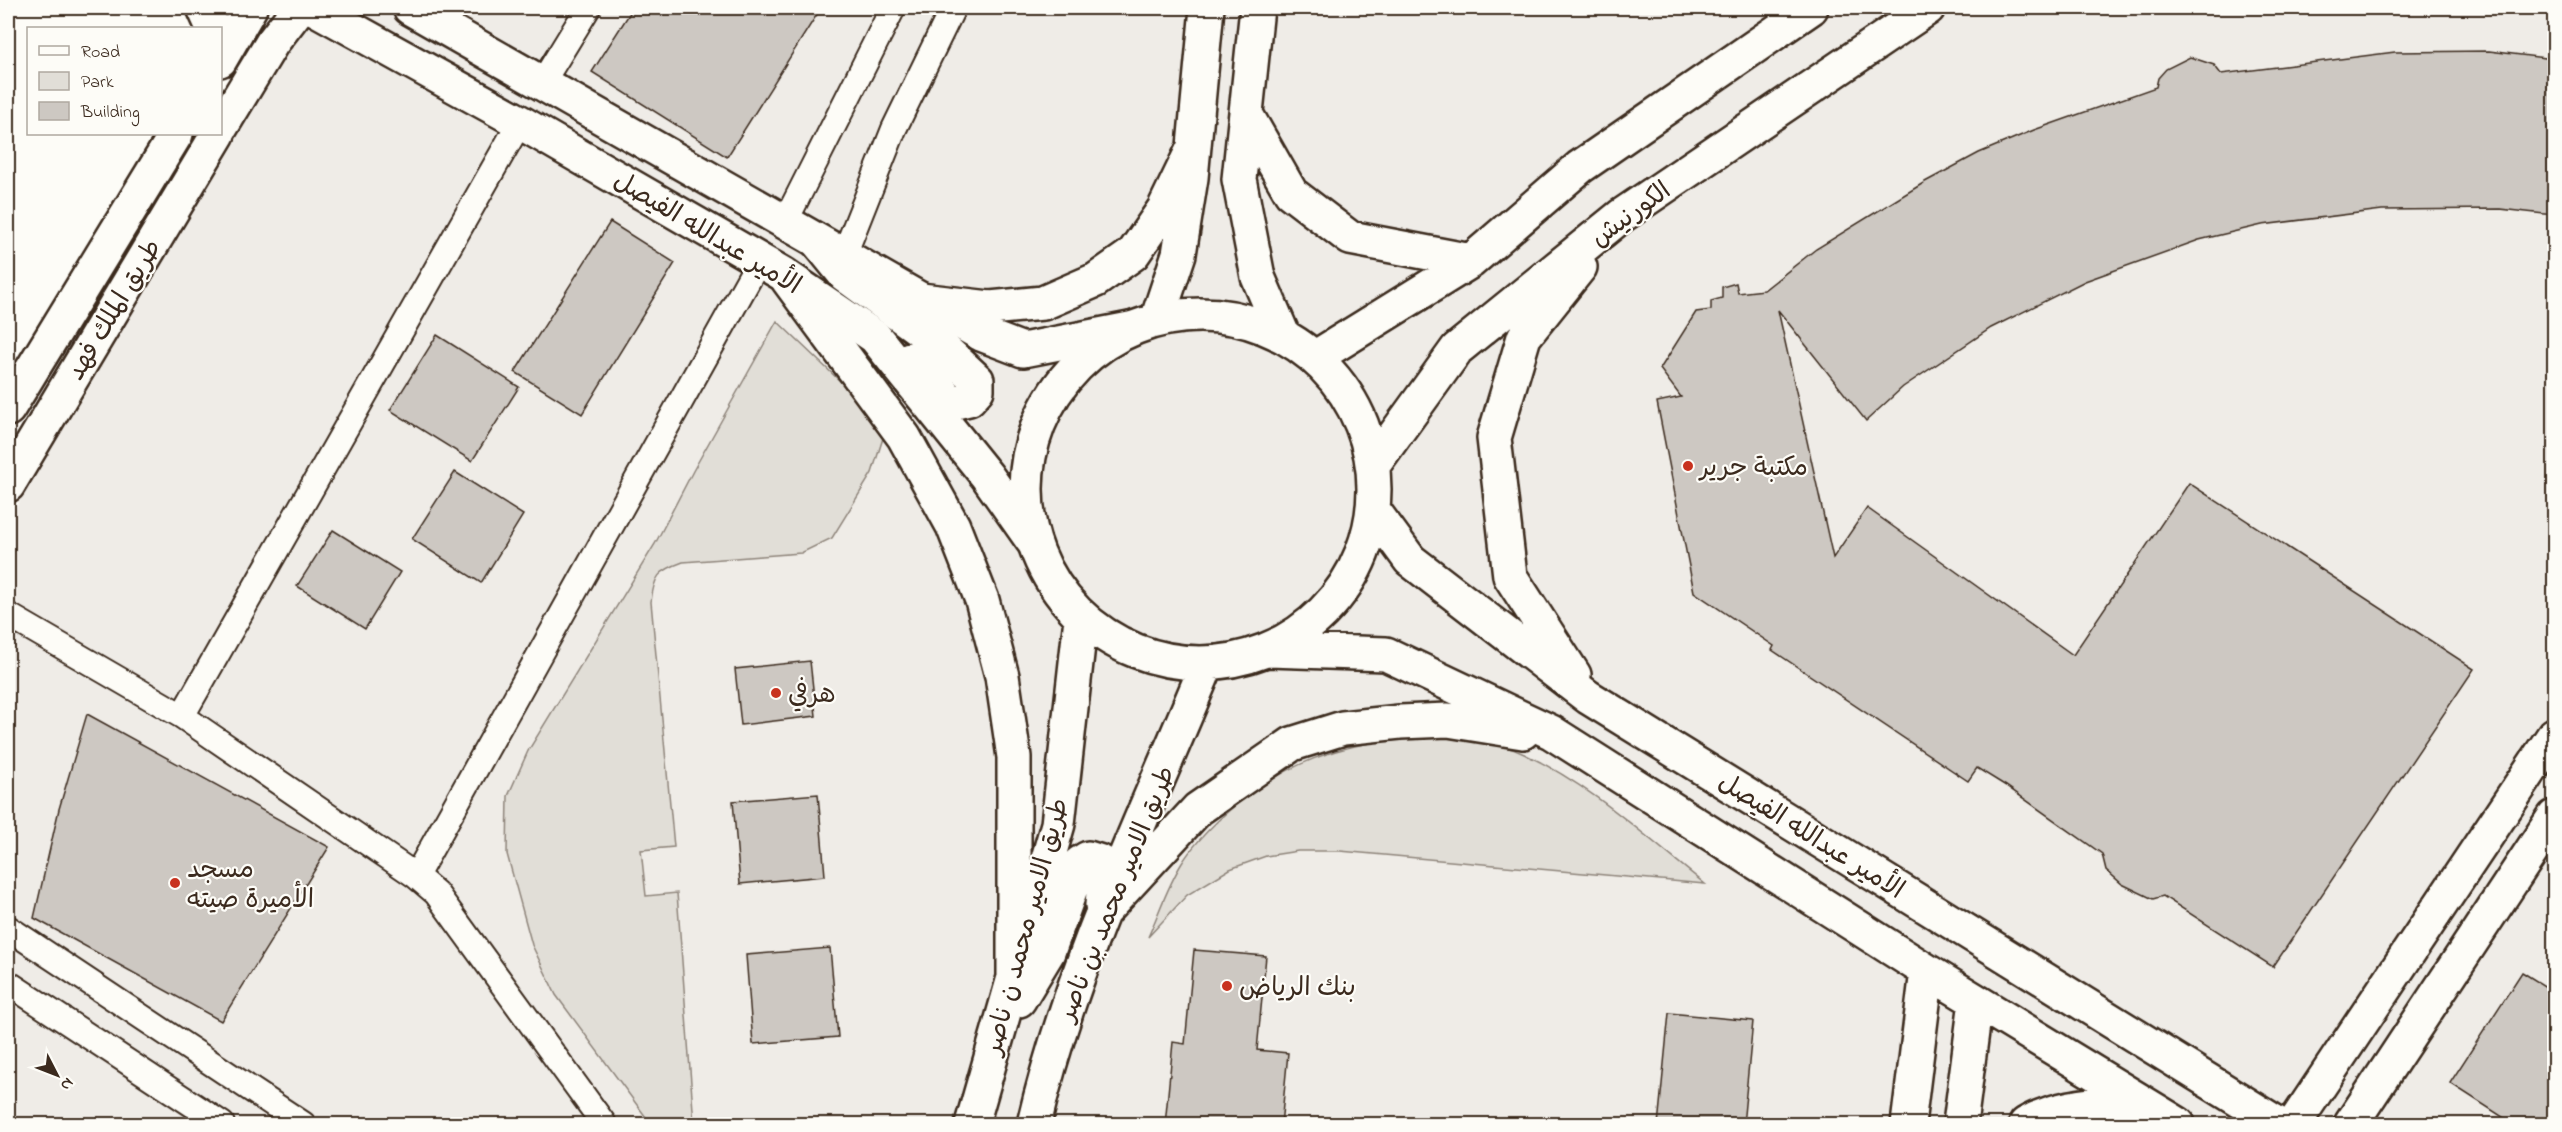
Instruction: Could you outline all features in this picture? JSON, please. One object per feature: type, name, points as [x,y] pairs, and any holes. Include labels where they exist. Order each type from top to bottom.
[{"type":"main road","points":[[204,8],[213,27]]},
{"type":"main road","points":[[222,126],[272,43],[299,8]]},
{"type":"main road","name":"الأمير عبدالله الفيصل","points":[[314,8],[520,122],[771,267],[875,337],[987,476],[1032,540]]},
{"type":"main road","name":"الأمير عبدالله الفيصل","points":[[410,8],[981,334],[1023,350],[1200,314],[1243,319],[1283,335],[1316,357],[1343,388],[1363,424],[1374,464],[1374,511],[1356,568],[1344,585],[1319,617],[1269,650]]},
{"type":"main road","points":[[1207,8],[1194,147],[1179,254],[1143,325],[1087,357],[1054,394],[1033,440],[1025,490],[1032,540],[1052,582],[1081,618],[1119,645],[1161,660],[1207,664],[1239,660],[1269,650]]},
{"type":"main road","points":[[1257,8],[1239,179],[1258,277],[1283,335]]},
{"type":"main road","points":[[1316,357],[1471,261],[1580,166],[1810,8]]},
{"type":"main road","name":"الكورنيش","points":[[1374,464],[1457,349],[1621,216],[1928,8]]},
{"type":"main road","points":[[222,57],[247,13],[265,22],[272,32],[272,43]]},
{"type":"main road","points":[[1247,116],[1291,193],[1350,238],[1471,261]]},
{"type":"main road","name":"طريق الملك فهد","points":[[8,409],[175,135]]},
{"type":"main road","name":"طريق الملك فهد","points":[[8,485],[217,135]]},
{"type":"main road","points":[[921,300],[990,308],[1043,303],[1096,280],[1133,254],[1164,209],[1194,147]]},
{"type":"main road","points":[[1588,697],[1510,576],[1494,438],[1524,337],[1621,216]]},
{"type":"main road","points":[[830,247],[845,275],[934,340],[977,380],[977,390],[969,399],[952,403],[913,361],[875,337]]},
{"type":"main road","points":[[771,267],[904,437],[953,526],[982,600],[1002,676],[1014,757],[1014,976]]},
{"type":"main road","name":"الأمير عبدالله الفيصل","points":[[1374,511],[1410,560],[1588,697],[2278,1125]]},
{"type":"main road","name":"طريق الامير محمد ن ناصر","points":[[972,1125],[1058,824],[1081,618]]},
{"type":"main road","name":"الأمير عبدالله الفيصل","points":[[1269,650],[1386,654],[1563,740],[1976,1001]]},
{"type":"main road","name":"طريق الامير محمد بن ناصر","points":[[1034,1125],[1046,1072],[1102,913],[1207,664]]},
{"type":"main road","points":[[1102,913],[1198,809],[1292,744],[1342,728],[1448,720],[1563,740]]},
{"type":"main road","points":[[2294,1125],[2554,735]]},
{"type":"main road","points":[[2351,1125],[2554,817]]},
{"type":"main road","points":[[1002,1020],[1023,995],[1048,952],[1080,863],[1088,858],[1101,862],[1105,872],[1102,913]]},
{"type":"main road","points":[[1908,1125],[1927,971]]},
{"type":"main road","points":[[1960,1125],[1976,1001],[2178,1125]]},
{"type":"main road","points":[[2026,1125],[2034,1120],[2076,1107],[2137,1100]]},
{"type":"street","points":[[542,83],[588,8]]},
{"type":"street","points":[[785,222],[893,8]]},
{"type":"street","points":[[830,247],[894,129],[953,8]]},
{"type":"street","points":[[182,716],[520,122]]},
{"type":"street","points":[[416,876],[771,267]]},
{"type":"street","points":[[8,615],[182,716],[416,876],[436,893],[604,1125]]},
{"type":"street","points":[[8,928],[303,1125]]},
{"type":"street","points":[[8,983],[222,1125]]},
{"type":"shaded area","points":[[309,8],[2554,8],[2554,1124],[8,1124],[8,521]]},
{"type":"green space","points":[[777,321],[884,423],[883,438],[872,473],[832,538],[801,553],[683,562],[668,568],[656,580],[651,602],[674,847],[641,850],[646,896],[677,893],[694,1124],[651,1124],[556,995],[532,945],[507,854],[508,796],[528,751],[655,544]]},
{"type":"green space","points":[[1418,736],[1471,740],[1510,748],[1522,753],[1571,780],[1594,796],[1705,884],[1340,851],[1298,851],[1266,856],[1230,869],[1187,895],[1148,937],[1172,880],[1186,856],[1224,815],[1246,797],[1291,769],[1338,750],[1390,739]]},
{"type":"building","points":[[633,8],[821,8],[727,157],[592,72]]},
{"type":"building","points":[[2489,51],[2554,59],[2554,215],[2500,209],[2382,210],[2262,225],[2199,240],[2085,281],[1991,328],[1903,387],[1866,421],[1778,310],[1833,558],[1867,508],[2073,655],[2189,483],[2474,669],[2273,967],[2163,896],[2153,899],[2122,884],[2106,870],[2102,854],[2006,786],[1977,768],[1968,781],[1772,650],[1774,646],[1694,592],[1657,402],[1681,397],[1660,369],[1696,312],[1711,310],[1711,301],[1722,298],[1722,287],[1736,283],[1738,293],[1764,290],[1816,249],[1925,182],[1979,153],[2034,130],[2156,87],[2158,78],[2166,69],[2190,57],[2214,65],[2221,74],[2395,52]]},
{"type":"building","points":[[610,222],[675,263],[582,414],[515,372]]},
{"type":"building","points":[[437,335],[519,387],[472,461],[390,410]]},
{"type":"building","points":[[455,472],[523,515],[481,583],[412,539]]},
{"type":"building","points":[[333,530],[400,572],[365,629],[297,586]]},
{"type":"building","name":"هرفي","points":[[810,661],[816,716],[741,725],[735,669]]},
{"type":"building","name":"مسجد الأميرة صيته","points":[[87,714],[329,847],[221,1021],[34,918],[59,809]]},
{"type":"building","points":[[818,794],[825,876],[740,884],[733,801]]},
{"type":"building","points":[[830,948],[838,1037],[753,1044],[746,955]]},
{"type":"building","points":[[1194,950],[1266,956],[1257,1050],[1288,1053],[1281,1125],[1165,1125],[1173,1042],[1185,1044]]},
{"type":"building","points":[[2522,972],[2554,992],[2554,1125],[2515,1125],[2450,1083]]},
{"type":"building","points":[[1669,1013],[1753,1021],[1743,1125],[1658,1125]]},
{"type":"place","name":"مكتبة جرير","points":[[1688,466]]},
{"type":"place","name":"هرفي","points":[[776,693]]},
{"type":"place","name":"مسجد الأميرة صيته","points":[[175,883]]},
{"type":"place","name":"بنك الرياض","points":[[1227,986]]}]
